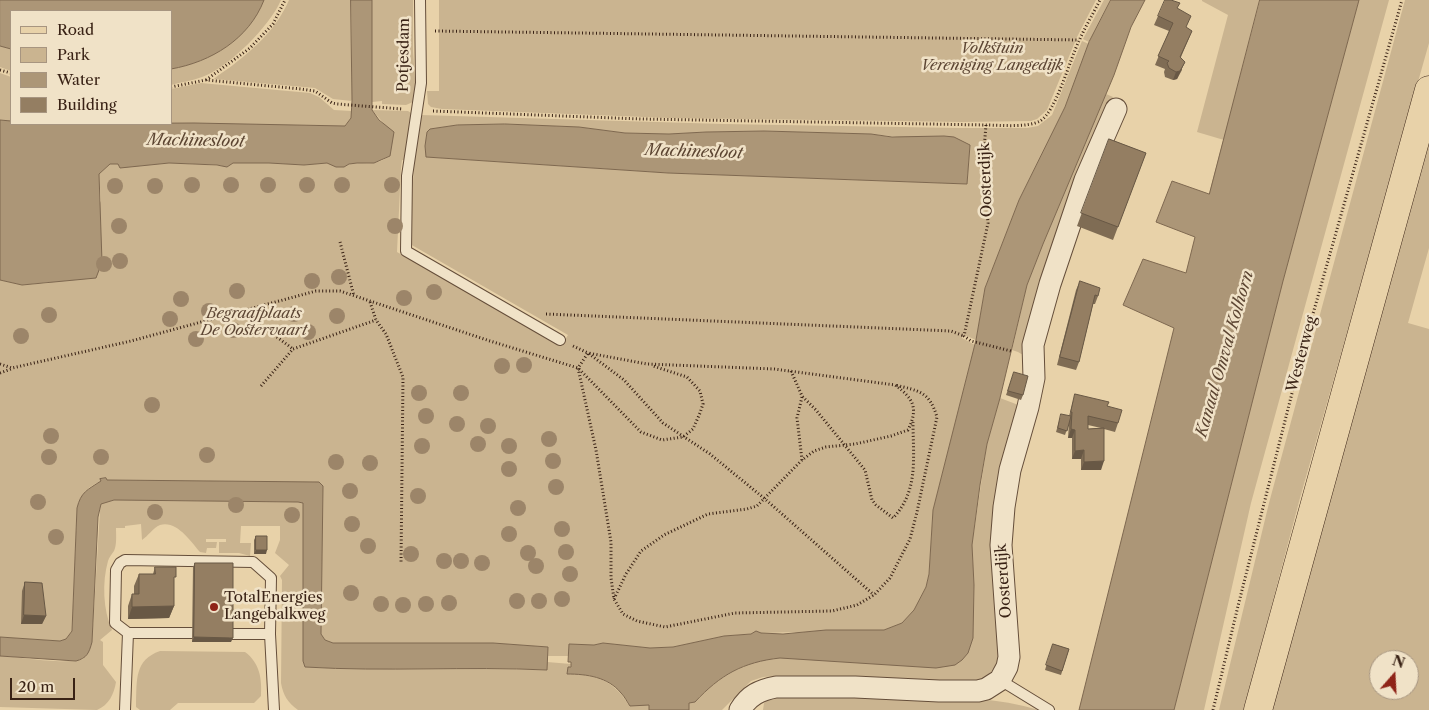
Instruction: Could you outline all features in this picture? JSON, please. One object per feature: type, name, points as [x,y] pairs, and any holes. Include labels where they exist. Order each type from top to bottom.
[{"type":"main road","points":[[1258,710],[1429,90]]},
{"type":"street","name":"Oosterdijk","points":[[1000,680],[1007,667],[1009,658],[1001,545],[1004,507],[1010,470],[1028,407],[1034,378],[1026,359],[1033,345],[1050,284],[1086,180],[1116,109]]},
{"type":"street","points":[[740,710],[754,694],[764,689],[776,687],[855,687],[978,691],[986,689],[1000,680]]},
{"type":"lane","name":"Potjesdam","points":[[420,0],[421,83],[408,176],[406,251],[516,315]]},
{"type":"lane","points":[[516,315],[560,340]]},
{"type":"lane","points":[[270,634],[128,633],[115,623],[116,570],[120,563],[125,560],[253,562],[271,578],[270,634],[274,710]]},
{"type":"lane","points":[[125,710],[128,633]]},
{"type":"lane","points":[[1000,680],[1049,710]]},
{"type":"path","points":[[206,80],[250,48],[273,24],[285,0]]},
{"type":"path","name":"Oosterdijk","points":[[964,336],[988,223],[983,162],[986,125],[1029,124],[1042,120],[1053,104],[1079,40],[1100,0]]},
{"type":"path","name":"Westerweg","points":[[1213,710],[1305,342],[1402,0]]},
{"type":"path","points":[[420,31],[1079,40]]},
{"type":"path","points":[[172,87],[206,80],[315,91],[332,104],[383,106],[417,110],[641,119],[986,125]]},
{"type":"path","points":[[340,242],[354,296]]},
{"type":"path","points":[[0,373],[12,368],[131,341],[316,291],[340,291],[490,342],[578,368],[641,432],[662,440],[683,437],[693,429],[700,413],[703,404],[700,391],[687,377],[648,364]]},
{"type":"path","points":[[369,301],[376,320],[386,334],[403,377],[401,563]]},
{"type":"path","points":[[242,312],[292,349]]},
{"type":"path","points":[[516,315],[545,314],[942,330],[951,331],[971,341],[1026,359]]},
{"type":"path","points":[[261,386],[292,349],[376,320]]},
{"type":"path","points":[[560,340],[588,353],[624,380],[663,423],[710,454],[765,499],[874,595]]},
{"type":"path","points":[[588,353],[648,364],[791,371],[895,385],[914,390],[926,396],[932,402],[937,417],[910,539],[890,578],[874,595],[857,605],[832,610],[735,613],[665,627],[637,621],[623,614],[614,599],[611,578],[611,542],[596,450],[578,368],[588,353]]},
{"type":"path","points":[[0,364],[12,368]]},
{"type":"path","points":[[791,371],[802,396],[816,410],[865,470],[872,500],[893,518],[902,508],[909,494],[913,479],[913,404],[908,394],[895,385]]},
{"type":"path","points":[[802,396],[798,418],[802,460]]},
{"type":"path","points":[[614,599],[626,574],[642,552],[664,535],[708,514],[757,506],[802,460],[814,451],[826,447],[891,436],[908,430],[913,421]]},
{"type":"green space","points":[[264,0],[281,0],[268,22],[236,56],[202,77],[172,85],[172,69],[200,61],[227,46],[239,37],[257,14]]},
{"type":"green space","points":[[289,0],[351,0],[352,101],[333,99],[315,88],[214,79],[258,44],[272,28]]},
{"type":"green space","points":[[372,0],[413,0],[413,51],[416,92],[413,102],[406,105],[382,104],[382,101],[372,102]]},
{"type":"green space","name":"Volkstuin Vereniging Langedijk","points":[[439,0],[1096,0],[1077,37],[1047,110],[1037,119],[1031,121],[961,122],[669,118],[431,107],[428,104],[427,91],[439,91]]},
{"type":"green space","points":[[1104,0],[1111,0],[1089,42],[1083,39]]},
{"type":"green space","points":[[1202,0],[1260,0],[1224,140],[1197,132],[1228,15]]},
{"type":"green space","points":[[1359,0],[1389,0],[1251,503],[1204,710],[1174,710],[1283,281]]},
{"type":"green space","points":[[1405,0],[1429,0],[1429,43],[1300,498],[1244,710],[1219,710],[1269,503]]},
{"type":"green space","name":"Begraafplaats De Oostervaart","points":[[1082,41],[1089,44],[1065,107],[1019,200],[985,288],[976,340],[962,334],[962,338],[975,345],[933,510],[929,573],[926,587],[914,610],[902,623],[884,630],[761,633],[724,636],[673,647],[650,648],[603,643],[594,645],[570,644],[568,656],[548,656],[548,647],[493,643],[333,643],[325,640],[321,634],[323,487],[319,482],[106,479],[87,489],[81,497],[77,508],[72,631],[66,639],[60,641],[0,637],[0,280],[22,285],[50,283],[101,201],[99,174],[110,164],[119,164],[120,167],[169,163],[227,166],[233,163],[304,165],[327,163],[344,167],[354,163],[374,163],[390,156],[385,125],[372,110],[408,111],[411,113],[406,160],[402,160],[401,168],[397,252],[561,346],[568,335],[410,244],[414,162],[421,115],[724,124],[1027,128],[1038,126],[1052,115]],"holes":[[[505,124],[579,127],[625,133],[669,134],[764,131],[871,134],[970,145],[967,184],[668,173],[426,157],[427,132],[431,129],[457,125]]]},
{"type":"green space","points":[[0,46],[10,49],[10,71],[0,67]]},
{"type":"green space","points":[[0,73],[10,77],[10,121],[0,120]]},
{"type":"green space","points":[[201,83],[310,93],[319,97],[334,110],[352,111],[351,118],[345,126],[172,124],[172,89]]},
{"type":"green space","points":[[1106,94],[1113,97],[1063,220],[1028,358],[1012,350],[1027,285]]},
{"type":"green space","points":[[1429,138],[1429,248],[1408,323],[1429,329],[1429,710],[1272,710]]},
{"type":"green space","points":[[1000,398],[1021,406],[1004,643],[993,670],[979,682],[763,677],[751,681],[722,710],[689,710],[689,703],[695,702],[717,682],[742,667],[760,660],[973,638],[974,585],[972,545],[987,444]]},
{"type":"green space","points":[[114,500],[303,503],[303,661],[305,667],[546,670],[547,662],[571,664],[568,674],[586,675],[602,680],[616,689],[628,704],[650,705],[649,710],[298,710],[286,698],[281,683],[282,580],[280,576],[289,565],[275,553],[280,540],[280,526],[241,526],[240,543],[251,543],[250,556],[239,553],[219,553],[219,542],[226,542],[226,539],[206,539],[206,542],[217,542],[216,548],[207,548],[206,553],[200,552],[183,533],[166,524],[157,526],[142,540],[141,524],[116,528],[115,549],[108,560],[104,587],[105,605],[112,630],[100,640],[103,642],[103,665],[116,682],[108,702],[97,710],[0,707],[0,656],[54,661],[83,659],[92,642],[101,504]]},
{"type":"green space","points":[[160,651],[245,652],[257,666],[261,684],[261,696],[254,703],[178,703],[170,710],[140,710],[136,707],[137,679],[141,666],[145,660]]},
{"type":"green space","points":[[772,697],[968,698],[1022,705],[1039,710],[763,710],[764,703]]},
{"type":"water","points":[[0,0],[264,0],[249,26],[227,46],[200,61],[172,69],[172,10],[10,10],[10,49],[0,46]]},
{"type":"water","name":"Machinesloot","points":[[351,0],[372,0],[372,110],[379,120],[394,132],[390,156],[374,163],[349,164],[344,167],[336,167],[327,163],[304,165],[233,163],[227,167],[169,163],[120,168],[118,164],[110,164],[99,174],[102,262],[96,278],[22,285],[0,280],[0,120],[10,121],[10,125],[172,125],[172,123],[194,123],[345,126],[351,118]]},
{"type":"water","points":[[1111,0],[1145,0],[1131,27],[1114,75],[1027,285],[987,444],[980,485],[972,545],[974,585],[973,638],[968,653],[955,665],[936,668],[780,658],[767,660],[743,667],[723,677],[695,702],[689,703],[689,710],[649,710],[649,705],[630,706],[624,696],[610,683],[589,676],[567,674],[568,667],[571,667],[571,662],[568,662],[569,644],[594,645],[603,643],[650,648],[673,647],[724,636],[751,634],[756,631],[783,634],[826,630],[884,630],[902,623],[914,610],[926,587],[929,574],[933,510],[976,340],[985,288],[1019,200],[1065,107],[1089,42]]},
{"type":"water","name":"Kanaal Omval Kolhorn","points":[[1260,0],[1359,0],[1283,281],[1174,710],[1079,710],[1174,328],[1123,305],[1143,259],[1186,273],[1195,237],[1156,222],[1172,181],[1209,194]]},
{"type":"water","name":"Machinesloot","points":[[505,124],[579,127],[625,133],[669,134],[764,131],[871,134],[892,137],[954,137],[970,145],[967,184],[668,173],[426,157],[427,132],[430,129],[457,125]]},
{"type":"water","points":[[106,478],[107,480],[319,482],[323,486],[321,634],[325,640],[333,643],[493,643],[548,647],[547,670],[305,667],[303,661],[303,503],[298,502],[114,500],[101,504],[98,517],[92,642],[87,654],[76,661],[0,656],[0,637],[60,641],[66,639],[72,631],[77,508],[80,498],[85,492],[101,481],[100,479]]},
{"type":"building","points":[[1165,0],[1180,3],[1177,8],[1191,16],[1186,27],[1192,31],[1180,57],[1185,62],[1180,71],[1176,72],[1169,68],[1167,63],[1169,61],[1158,56],[1173,23],[1158,16]]},
{"type":"building","points":[[1109,139],[1146,153],[1118,227],[1081,213]]},
{"type":"building","points":[[1080,281],[1100,288],[1098,296],[1095,295],[1079,362],[1060,357]]},
{"type":"building","points":[[1014,372],[1028,376],[1023,395],[1008,391]]},
{"type":"building","points":[[1075,394],[1109,402],[1107,406],[1122,410],[1118,423],[1088,416],[1088,429],[1104,428],[1104,461],[1084,462],[1084,450],[1075,451],[1075,430],[1071,429],[1071,412]]},
{"type":"building","points":[[1061,414],[1071,416],[1067,431],[1058,428]]},
{"type":"building","points":[[256,536],[267,536],[267,550],[256,550]]},
{"type":"building","points":[[195,563],[233,563],[233,638],[194,637]]},
{"type":"building","points":[[155,567],[176,567],[174,606],[132,607],[132,594],[139,594],[139,574],[155,574]]},
{"type":"building","points":[[25,582],[42,583],[46,616],[24,615]]},
{"type":"building","points":[[1053,644],[1069,649],[1062,671],[1046,665]]},
{"type":"place","name":"TotalEnergies Langebalkweg","points":[[214,607]]}]
